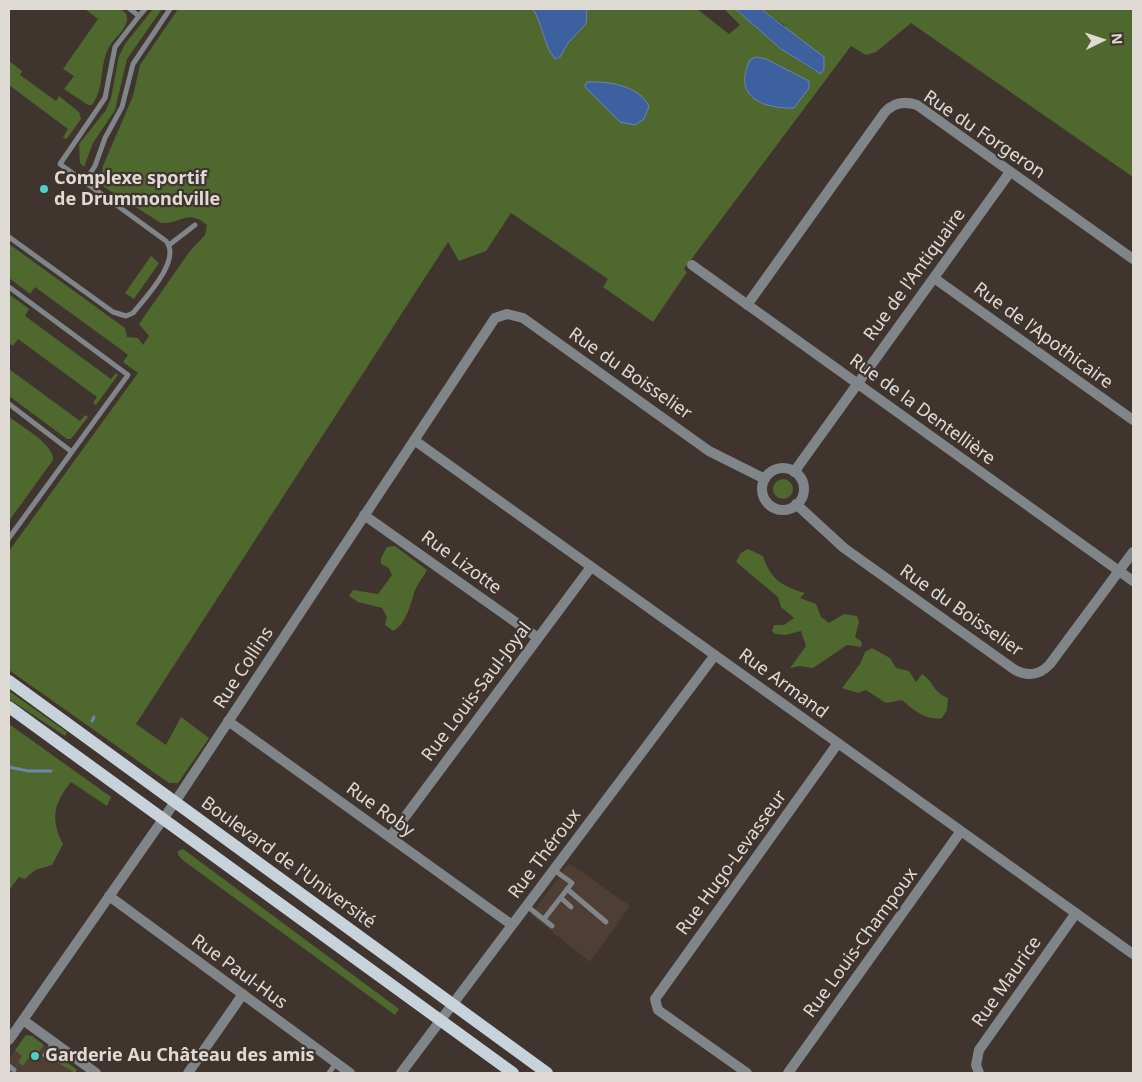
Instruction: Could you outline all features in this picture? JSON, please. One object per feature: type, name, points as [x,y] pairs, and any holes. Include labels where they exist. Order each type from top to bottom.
[{"type":"main road","name":"Boulevard de l'Université","points":[[9,682],[547,1073]]},
{"type":"main road","points":[[9,707],[513,1073]]},
{"type":"street","name":"Rue du Forgeron","points":[[747,304],[885,112],[895,104],[906,102],[917,105],[1133,260]]},
{"type":"street","name":"Rue de l'Antiquaire","points":[[794,472],[1010,172]]},
{"type":"street","name":"Rue de la Dentellière","points":[[692,265],[1133,581]]},
{"type":"street","name":"Rue de l'Apothicaire","points":[[934,278],[1133,420]]},
{"type":"street","name":"Rue Collins","points":[[9,1040],[175,802],[489,325],[495,318],[503,314]]},
{"type":"street","name":"Rue du Boisselier","points":[[503,314],[523,318],[709,450],[764,479]]},
{"type":"street","name":"Rue Armand","points":[[414,440],[1133,954]]},
{"type":"street","points":[[778,469],[794,472],[803,485],[802,496],[796,504],[786,509],[770,505],[763,496],[764,479],[778,469]]},
{"type":"street","name":"Rue du Boisselier","points":[[796,504],[844,548],[1022,673],[1035,674],[1046,669],[1133,552]]},
{"type":"street","name":"Rue Lizotte","points":[[364,515],[538,638]]},
{"type":"street","name":"Rue Louis-Saul-Joyal","points":[[390,836],[591,567]]},
{"type":"street","name":"Rue Théroux","points":[[401,1073],[715,655]]},
{"type":"street","name":"Rue Roby","points":[[228,721],[512,925]]},
{"type":"street","name":"Rue Hugo-Levasseur","points":[[747,1073],[658,1010],[655,1002],[658,994],[838,743]]},
{"type":"street","name":"Rue Louis-Champoux","points":[[788,1073],[961,831]]},
{"type":"street","name":"Rue Paul-Hus","points":[[109,896],[350,1073]]},
{"type":"street","name":"Rue Maurice","points":[[979,1073],[976,1064],[979,1050],[1076,913]]},
{"type":"street","points":[[188,1073],[243,994]]},
{"type":"street","points":[[23,1020],[96,1073]]},
{"type":"lane","points":[[130,9],[139,16]]},
{"type":"lane","points":[[9,237],[113,312],[126,316],[133,313],[168,266],[171,258],[169,245],[60,164],[105,98],[115,47],[145,9]]},
{"type":"lane","points":[[84,183],[95,166],[105,138],[122,107],[133,64],[170,9]]},
{"type":"lane","points":[[169,245],[195,225]]},
{"type":"lane","points":[[9,287],[128,375],[9,538]]},
{"type":"lane","points":[[9,404],[72,452]]},
{"type":"lane","points":[[544,919],[572,883],[554,870]]},
{"type":"lane","points":[[568,889],[606,922]]},
{"type":"lane","points":[[561,898],[571,907]]},
{"type":"lane","points":[[527,906],[552,926]]},
{"type":"lane","points":[[45,1055],[54,1042]]},
{"type":"lane","points":[[329,1073],[336,1063]]},
{"type":"lane","points":[[9,1066],[14,1070]]},
{"type":"shaded area","points":[[569,863],[630,906],[590,962],[531,915]]},
{"type":"shaded area","name":"Garderie Au Château des amis","points":[[26,1035],[32,1036],[77,1070],[75,1073],[9,1073],[9,1059]]},
{"type":"green space","points":[[85,9],[118,9],[126,14],[127,18],[125,27],[111,43],[106,54],[99,91],[92,105],[88,105],[64,89],[74,76],[63,69],[98,19]]},
{"type":"green space","points":[[153,9],[162,9],[127,59],[115,110],[93,143],[84,167],[80,163],[79,144],[106,110],[111,98],[119,56],[125,44]]},
{"type":"green space","points":[[178,9],[533,9],[541,21],[543,36],[560,57],[568,43],[586,24],[587,9],[697,9],[729,34],[740,25],[724,9],[736,9],[781,49],[816,72],[784,25],[761,9],[1133,9],[1133,177],[911,23],[876,52],[866,55],[851,46],[684,269],[687,272],[653,322],[603,287],[608,279],[511,213],[486,251],[459,261],[448,242],[136,724],[166,745],[181,717],[209,738],[178,783],[169,783],[9,670],[9,551],[138,373],[123,362],[128,355],[123,351],[35,287],[30,294],[9,278],[9,244],[125,328],[127,337],[138,338],[143,345],[149,336],[139,324],[190,251],[205,235],[207,225],[200,220],[189,217],[161,223],[104,187],[101,181],[103,166],[133,96],[140,65]]},
{"type":"green space","points":[[9,61],[22,71],[20,75],[56,101],[59,96],[79,112],[81,119],[66,139],[63,137],[68,129],[9,85]]},
{"type":"green space","points":[[151,256],[159,263],[134,299],[125,293]]},
{"type":"green space","points":[[9,294],[29,309],[25,316],[111,379],[116,373],[118,375],[96,405],[93,403],[97,397],[18,339],[13,346],[9,343]]},
{"type":"green space","points":[[9,369],[80,421],[85,415],[88,417],[71,439],[67,439],[9,396]]},
{"type":"green space","points":[[9,417],[43,442],[49,448],[53,460],[9,521]]},
{"type":"green space","points":[[783,479],[790,482],[793,489],[790,496],[783,499],[776,496],[773,489],[776,482]]},
{"type":"green space","points":[[395,546],[427,570],[415,590],[405,619],[393,631],[385,625],[387,617],[382,608],[358,602],[349,596],[353,590],[378,594],[392,575],[389,568],[381,564],[381,558],[387,547]]},
{"type":"green space","points":[[748,549],[763,556],[770,571],[778,581],[790,588],[805,593],[800,598],[816,604],[821,617],[829,623],[844,614],[857,616],[859,622],[855,637],[862,642],[861,647],[847,645],[813,668],[800,666],[790,668],[806,646],[801,631],[785,635],[775,634],[772,631],[774,625],[784,625],[794,618],[781,607],[778,597],[736,562],[741,553]]},
{"type":"green space","points":[[872,648],[890,658],[896,668],[909,671],[916,682],[922,674],[938,692],[948,698],[947,710],[942,718],[925,716],[915,711],[902,700],[886,703],[866,690],[858,693],[842,688],[860,664],[865,652]]},
{"type":"green space","points":[[9,691],[67,732],[65,736],[9,699]]},
{"type":"green space","points":[[9,724],[111,797],[107,806],[71,782],[61,797],[56,811],[56,827],[63,844],[52,865],[35,870],[25,879],[19,877],[9,890]]},
{"type":"green space","points":[[183,849],[399,1009],[395,1015],[184,861],[178,855],[178,851]]},
{"type":"green space","points":[[26,1035],[32,1036],[44,1045],[36,1055],[32,1053],[23,1066],[18,1062],[22,1056],[15,1050]]},
{"type":"green space","points":[[56,1054],[77,1070],[75,1073],[51,1059]]},
{"type":"water","points":[[533,9],[587,9],[586,24],[568,43],[560,57],[555,59],[548,47]]},
{"type":"water","points":[[736,9],[761,9],[824,57],[824,69],[821,74],[781,49]]},
{"type":"water","points":[[756,57],[766,59],[809,81],[809,88],[794,108],[771,106],[753,98],[745,83],[745,72],[750,60]]},
{"type":"water","points":[[587,82],[604,82],[622,86],[638,93],[649,106],[644,119],[635,125],[620,122],[585,87]]},
{"type":"waterway","points":[[92,721],[94,717]]},
{"type":"waterway","points":[[9,767],[28,771],[51,771]]},
{"type":"place","name":"Complexe sportif de Drummondville","points":[[44,189]]},
{"type":"place","name":"Garderie Au Château des amis","points":[[35,1056]]}]
